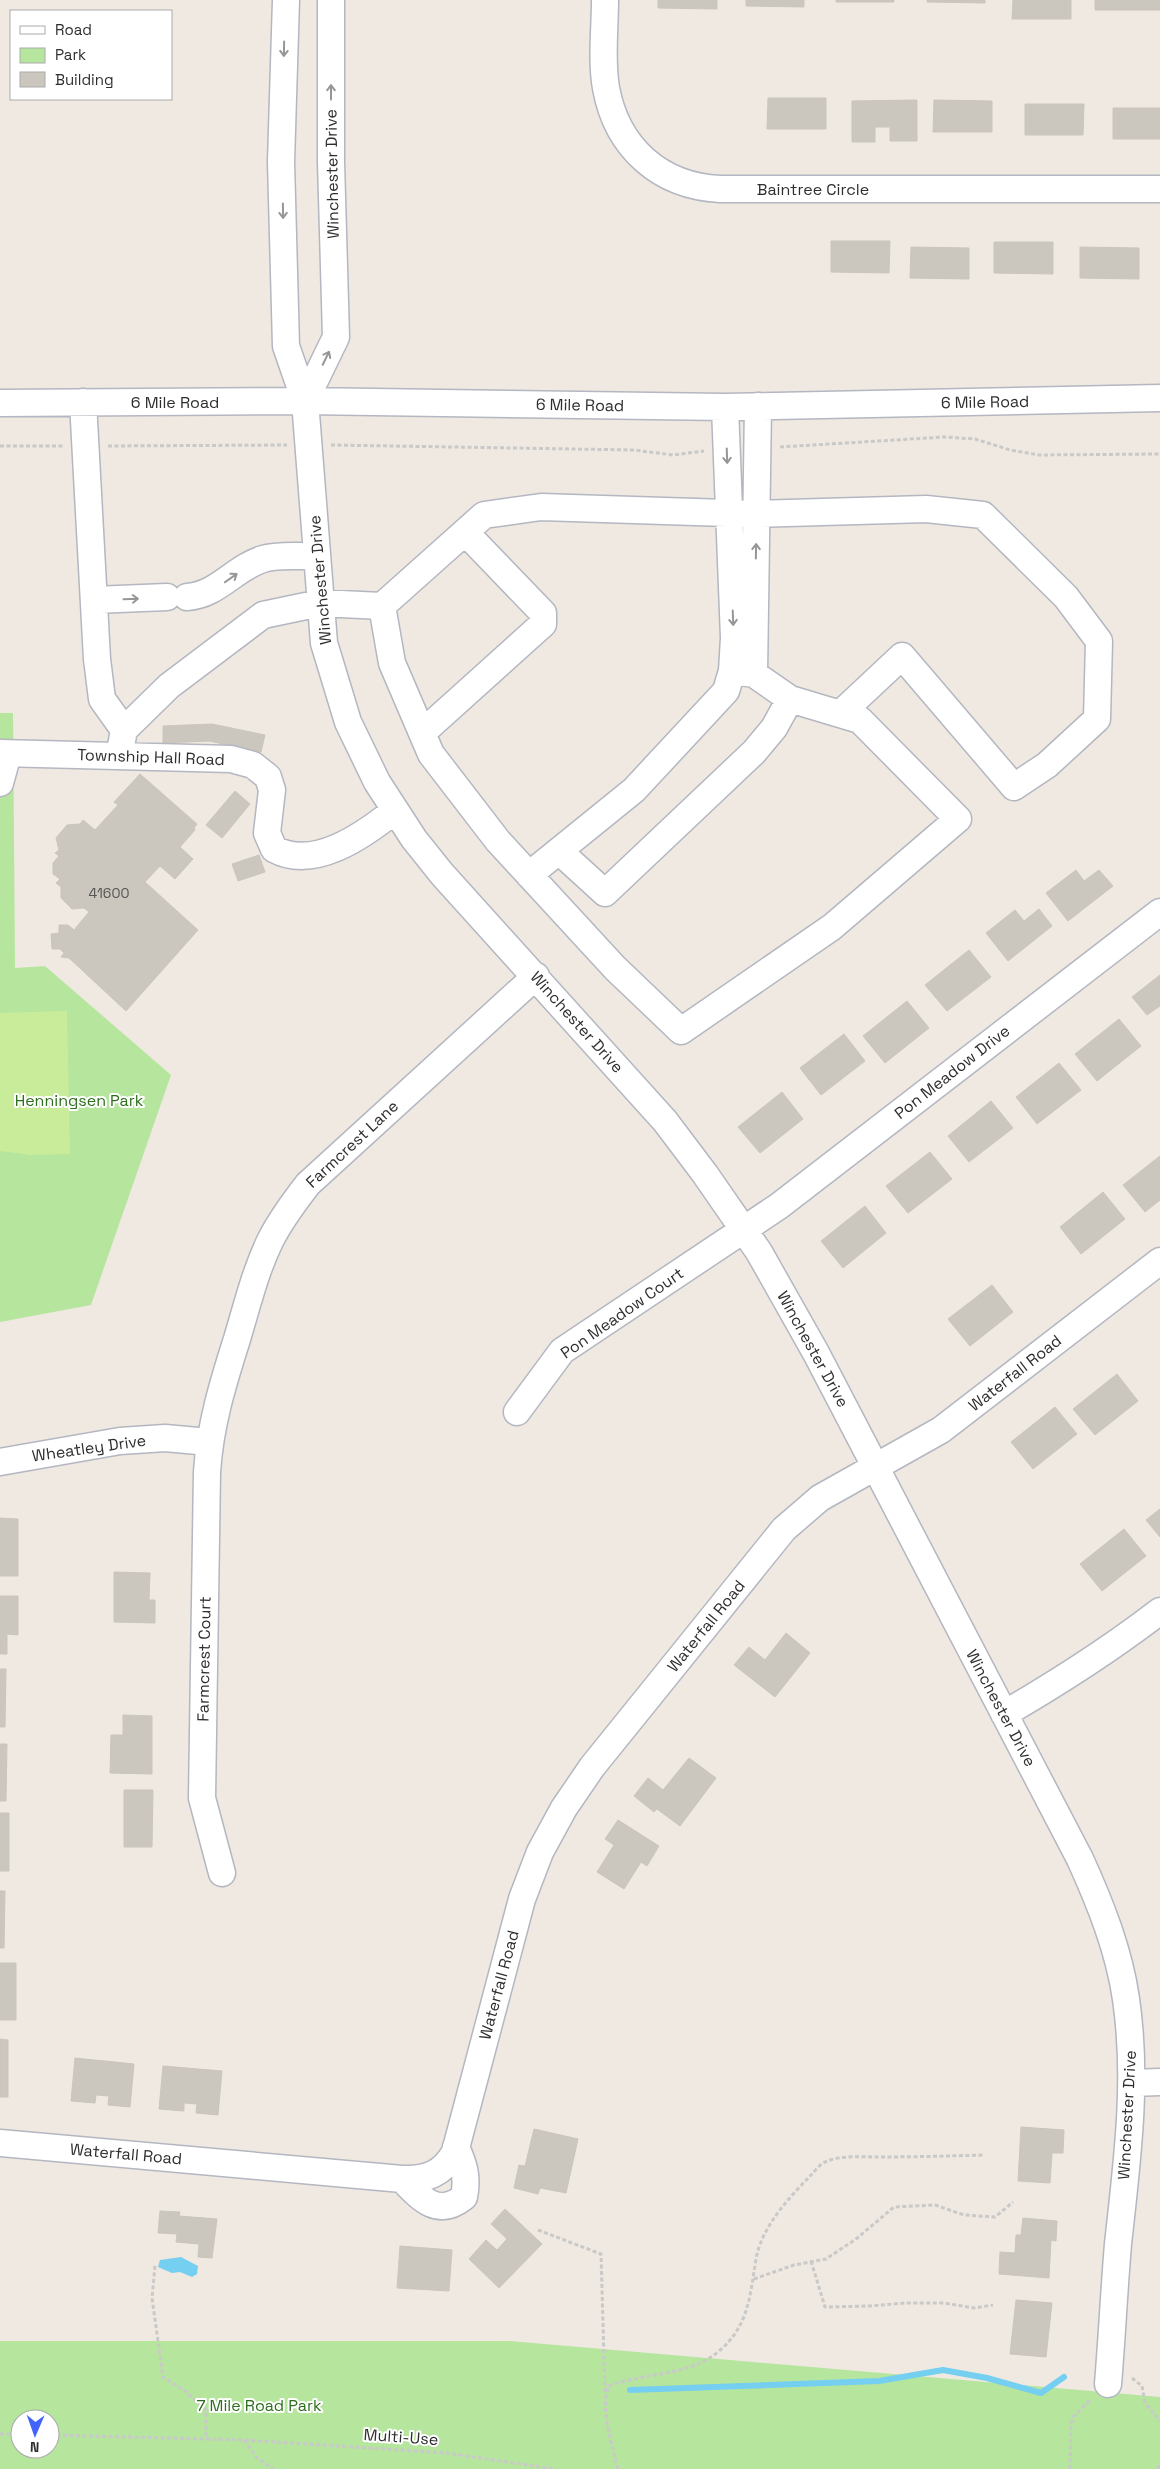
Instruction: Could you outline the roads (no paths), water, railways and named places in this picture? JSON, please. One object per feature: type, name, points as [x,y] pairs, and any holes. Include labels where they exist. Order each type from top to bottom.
[{"type":"street","name":"Winchester Drive","points":[[286,0],[282,162],[286,346],[305,401],[324,643],[336,688],[361,751],[394,811],[442,874],[665,1121],[759,1252],[816,1353],[1080,1859],[1107,1925],[1126,1997],[1131,2042],[1130,2129],[1113,2299],[1109,2376]]},
{"type":"street","name":"Winchester Drive","points":[[305,401],[336,337],[331,162],[331,0]]},
{"type":"street","name":"Baintree Circle","points":[[605,0],[606,87],[610,104],[622,132],[637,154],[649,165],[663,174],[688,185],[720,189],[1160,189]]},
{"type":"street","name":"6 Mile Road","points":[[0,403],[305,401],[725,407],[1160,398]]},
{"type":"street","points":[[83,402],[94,600],[102,699],[124,730]]},
{"type":"street","points":[[529,875],[634,790],[743,672],[756,514],[758,406]]},
{"type":"street","points":[[382,606],[392,663],[431,754],[498,841],[615,968],[680,1031],[832,927],[958,819],[860,720],[790,699],[743,672],[734,638],[725,407]]},
{"type":"street","points":[[119,756],[124,730],[169,686],[263,615],[320,603],[382,606],[484,515],[540,506],[756,514],[926,509],[983,515],[1066,597],[1099,641],[1097,719],[1048,765],[1014,787],[902,656],[840,714]]},
{"type":"street","points":[[422,734],[543,624],[543,613],[465,532]]},
{"type":"street","points":[[94,600],[177,597],[209,593],[251,564],[263,559],[317,556]]},
{"type":"street","points":[[559,851],[605,893],[754,752],[774,728],[790,699]]},
{"type":"street","points":[[0,783],[4,754]]},
{"type":"street","name":"Township Hall Road","points":[[4,754],[231,759],[253,765],[268,777],[272,790],[267,833],[274,849],[282,854],[302,858],[353,841],[394,811]]},
{"type":"street","name":"Pon Meadow Drive","points":[[743,1230],[779,1206],[1160,912]]},
{"type":"street","name":"Farmcrest Lane","points":[[209,1442],[217,1400],[258,1270],[270,1242],[289,1208],[324,1167],[536,976]]},
{"type":"street","name":"Pon Meadow Court","points":[[517,1412],[562,1352],[743,1230]]},
{"type":"street","name":"Waterfall Road","points":[[0,2143],[402,2179],[420,2179],[439,2171],[451,2159],[456,2147],[522,1899],[540,1852],[564,1808],[598,1759],[784,1529],[820,1498],[941,1430],[1160,1261]]},
{"type":"street","name":"Wheatley Drive","points":[[0,1462],[120,1441],[164,1438],[209,1442]]},
{"type":"street","name":"Farmcrest Court","points":[[209,1442],[202,1798],[222,1873]]},
{"type":"street","points":[[1004,1714],[1081,1669],[1160,1611]]},
{"type":"street","points":[[1132,2084],[1160,2082]]},
{"type":"street","points":[[402,2179],[422,2200],[438,2206],[454,2205],[464,2197],[467,2182],[466,2169],[456,2147]]},
{"type":"water","points":[[181,2257],[198,2266],[197,2274],[192,2277],[180,2272],[172,2273],[158,2267],[160,2260]]},
{"type":"waterway","points":[[630,2390],[879,2381],[943,2370],[987,2378],[1041,2393],[1064,2377]]},
{"type":"park label","name":"Henningsen Park","points":[[79,1100]]},
{"type":"park label","name":"7 Mile Road Park","points":[[259,2405]]}]
